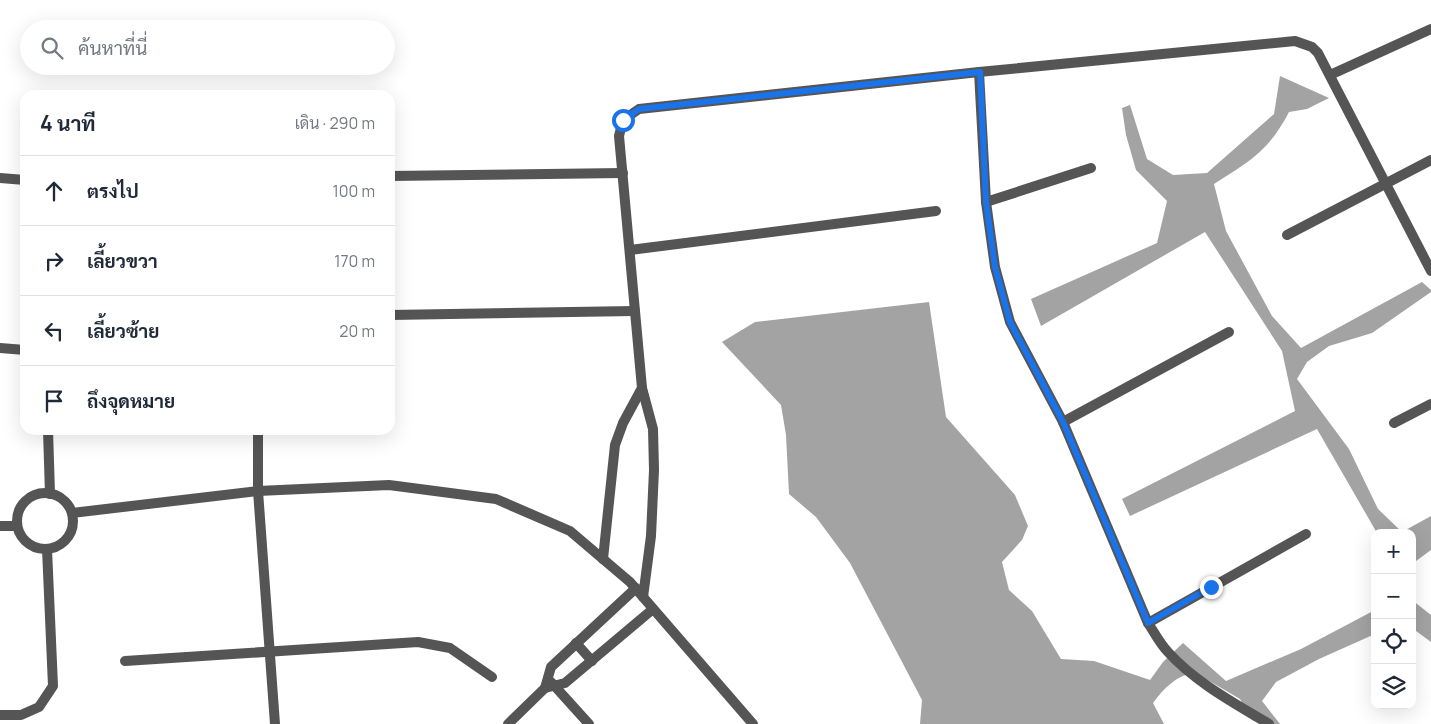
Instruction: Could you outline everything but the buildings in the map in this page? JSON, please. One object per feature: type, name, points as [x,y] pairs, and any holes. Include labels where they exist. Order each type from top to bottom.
[{"type":"street","points":[[1330,75],[1431,29]]},
{"type":"street","points":[[643,598],[651,536],[654,470],[653,429],[642,388],[624,173],[619,136],[623,120],[639,109],[980,72],[1295,41],[1312,47],[1318,53],[1431,271]]},
{"type":"street","points":[[980,72],[986,202],[995,267],[1010,322],[1063,422],[1148,623],[1167,652],[1213,690],[1269,724]]},
{"type":"street","points":[[1287,234],[1431,160]]},
{"type":"street","points":[[986,202],[1091,168]]},
{"type":"street","points":[[395,176],[624,173]]},
{"type":"street","points":[[0,178],[20,180]]},
{"type":"street","points":[[630,250],[936,211]]},
{"type":"street","points":[[395,315],[635,312]]},
{"type":"street","points":[[1063,422],[1229,332]]},
{"type":"street","points":[[0,348],[20,350]]},
{"type":"street","points":[[603,559],[615,445],[642,388]]},
{"type":"street","points":[[1394,423],[1431,404]]},
{"type":"street","points":[[48,435],[50,494]]},
{"type":"street","points":[[258,435],[258,491],[275,724]]},
{"type":"street","points":[[72,513],[258,491],[389,485],[496,499],[570,531],[603,559],[636,588],[753,724]]},
{"type":"street","points":[[50,494],[60,498],[72,513],[73,526],[68,537],[59,546],[47,549],[34,547],[23,539],[17,526],[18,513],[25,502],[37,495],[50,494]]},
{"type":"street","points":[[0,526],[17,526]]},
{"type":"street","points":[[1148,623],[1306,534]]},
{"type":"street","points":[[0,715],[21,715],[39,707],[53,686],[47,549]]},
{"type":"street","points":[[508,724],[549,684],[551,668],[636,588]]},
{"type":"street","points":[[549,684],[565,683],[653,609]]},
{"type":"street","points":[[125,661],[418,642],[450,648],[492,677]]},
{"type":"street","points":[[576,643],[592,660]]},
{"type":"street","points":[[549,684],[589,724]]},
{"type":"shaded area","points":[[1280,76],[1329,98],[1307,109],[1289,112],[1266,146],[1248,162],[1214,184],[1226,231],[1272,316],[1301,348],[1422,282],[1431,290],[1431,292],[1372,333],[1329,346],[1307,362],[1297,379],[1349,449],[1378,509],[1399,529],[1375,529],[1317,429],[1130,516],[1122,499],[1295,411],[1282,351],[1205,232],[1041,326],[1031,299],[1157,243],[1167,201],[1136,170],[1126,135],[1122,108],[1130,105],[1147,159],[1173,175],[1207,173],[1274,114]]},
{"type":"shaded area","points":[[929,302],[946,417],[1015,495],[1028,526],[1022,540],[1002,562],[1009,590],[1032,611],[1061,659],[1094,661],[1150,680],[1163,662],[1183,643],[1226,681],[1301,649],[1371,612],[1371,636],[1319,659],[1276,682],[1262,701],[1280,724],[1262,724],[1252,720],[1240,699],[1194,672],[1171,683],[1153,703],[1164,724],[920,724],[922,700],[850,563],[816,517],[789,494],[786,435],[781,405],[722,342],[755,322]]},
{"type":"shaded area","points":[[1431,516],[1431,550],[1416,561],[1416,529],[1407,529]]},
{"type":"shaded area","points":[[1416,603],[1431,615],[1431,642],[1416,631]]},
{"type":"route","points":[[623,120],[639,109],[980,72],[986,202],[995,267],[1010,322],[1063,422],[1148,623],[1211,587]]}]
